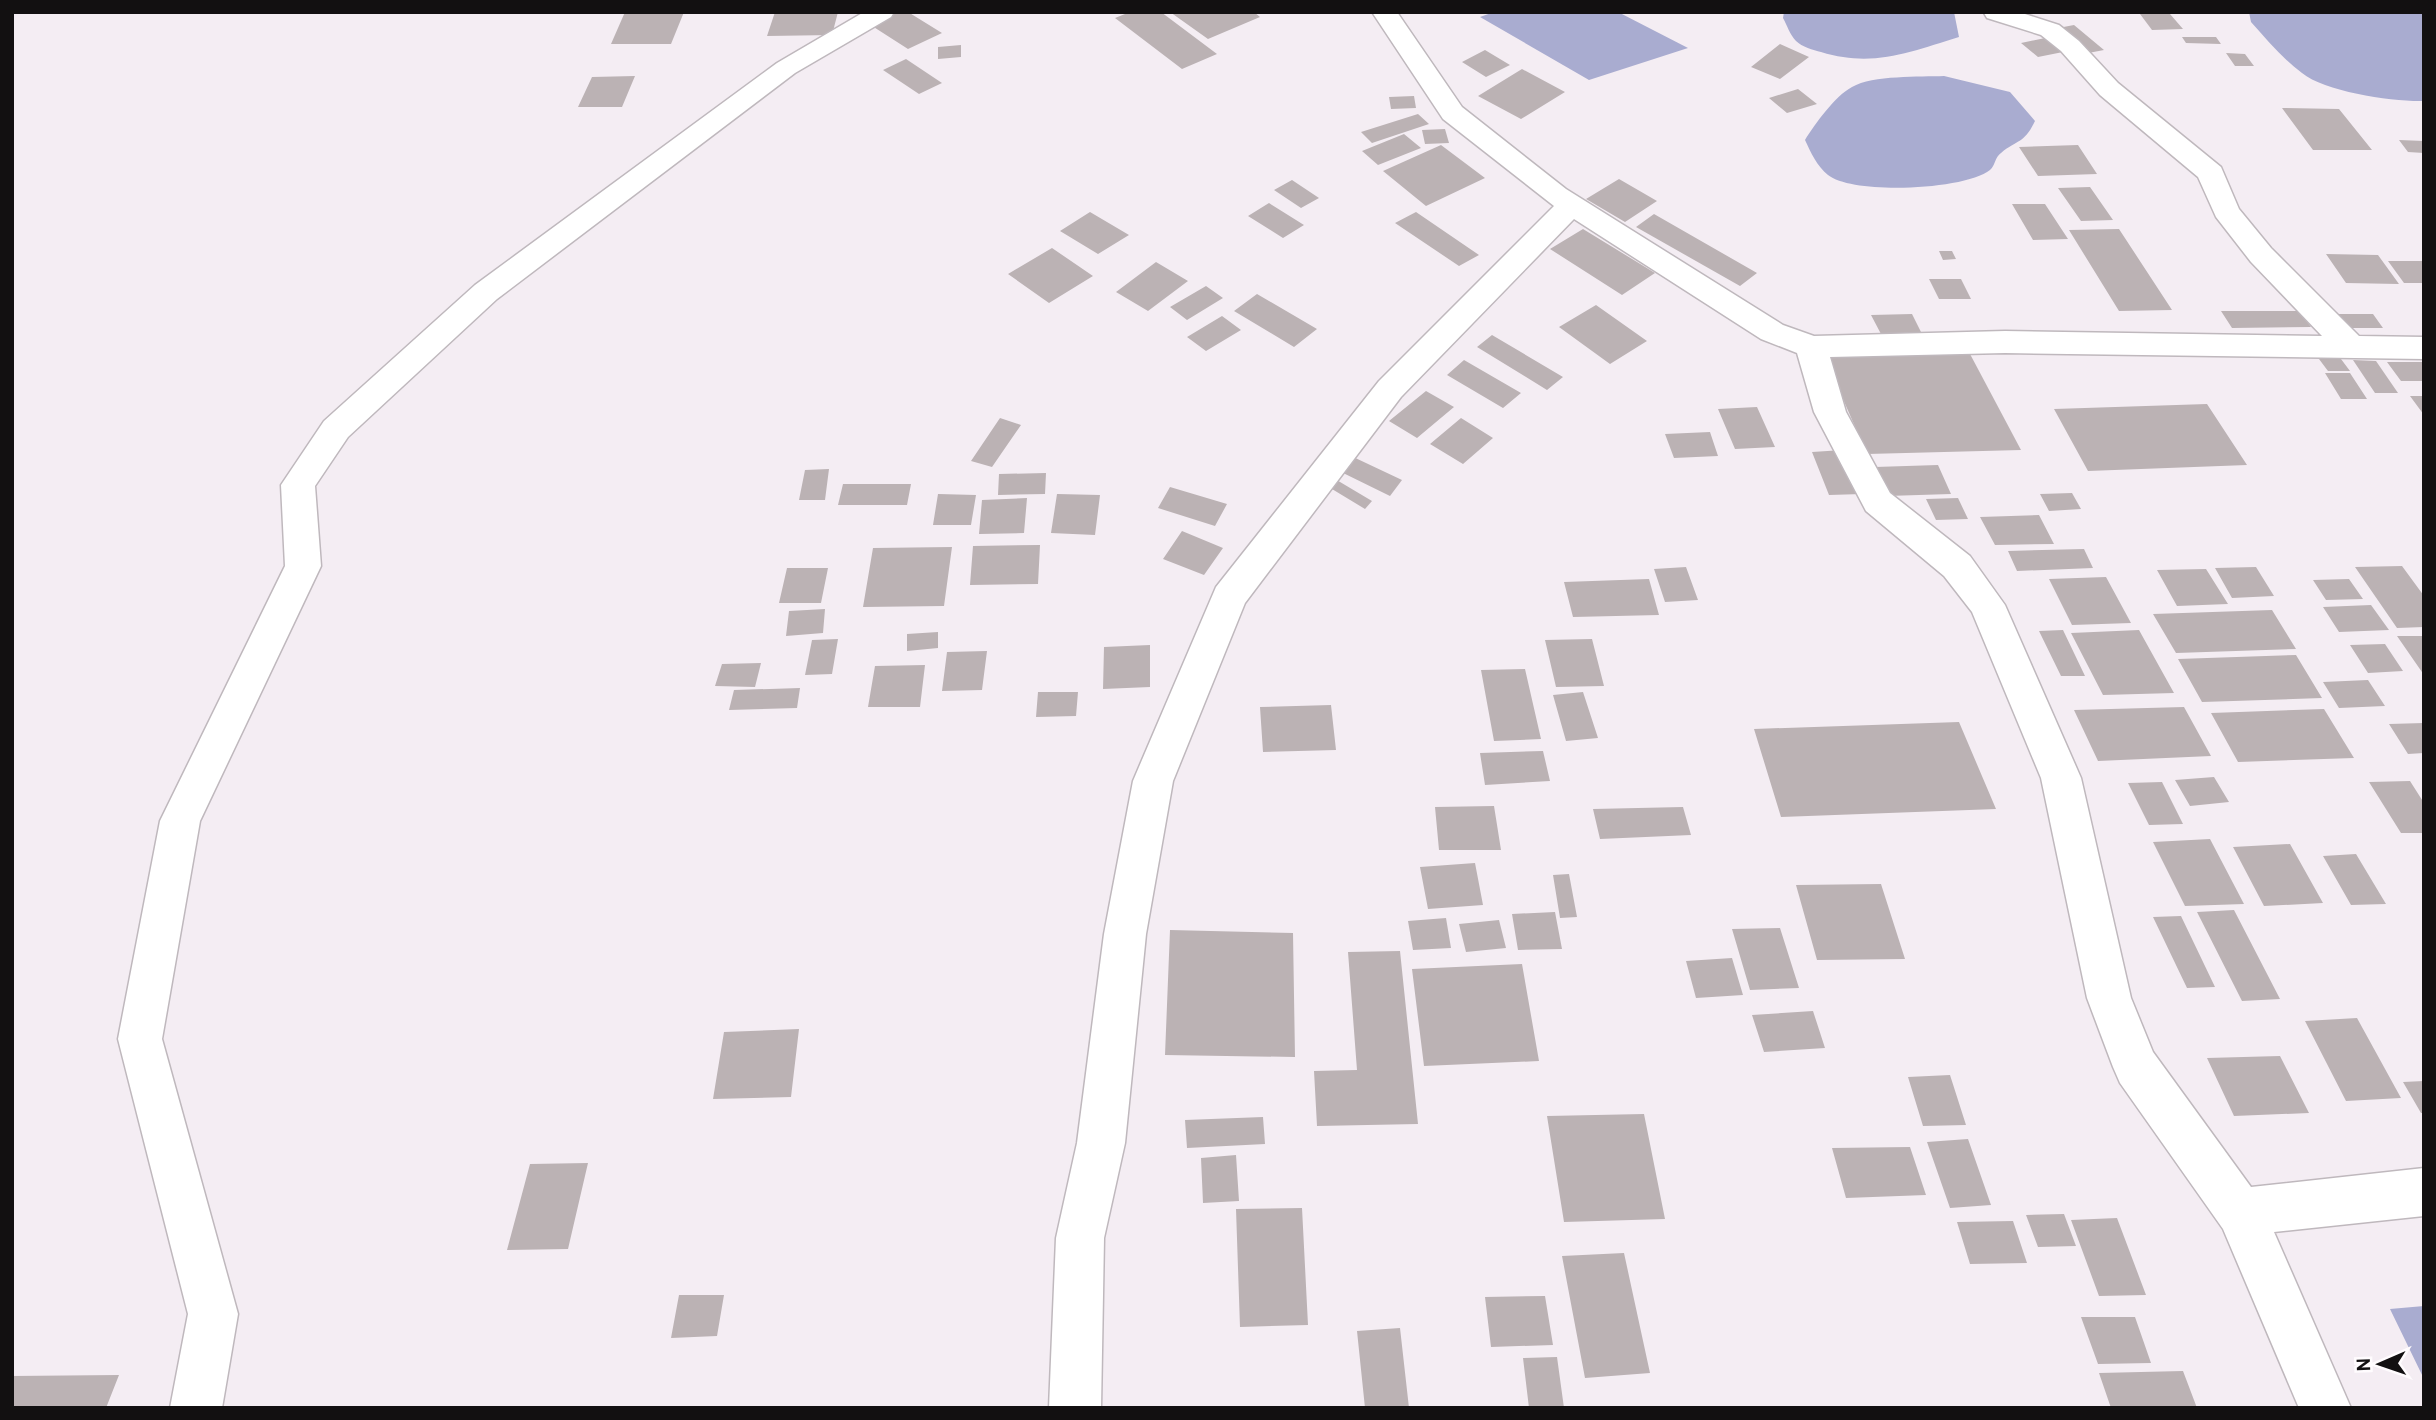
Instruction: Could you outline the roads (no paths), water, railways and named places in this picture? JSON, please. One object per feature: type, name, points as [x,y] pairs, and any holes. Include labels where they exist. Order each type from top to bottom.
[{"type":"street","points":[[196,1408],[213,1314],[140,1038],[180,821],[303,566],[298,485],[336,429],[486,292],[786,68],[882,12]]},
{"type":"street","points":[[1384,12],[1452,113],[1571,205],[1772,332],[1811,347],[2005,342],[2424,348]]},
{"type":"street","points":[[1996,13],[2050,30],[2109,89],[2211,173],[2226,211],[2260,256],[2351,347]]},
{"type":"street","points":[[1075,1408],[1080,1238],[1101,1143],[1125,934],[1153,781],[1229,597],[1390,389],[1571,205]]},
{"type":"street","points":[[1811,347],[1830,411],[1878,502],[1956,566],[1987,605],[2061,778],[2109,998],[2136,1067],[2240,1212],[2325,1408]]},
{"type":"street","points":[[2240,1212],[2424,1192]]},
{"type":"water","points":[[1494,12],[1618,12],[1688,48],[1589,80],[1480,17]]},
{"type":"water","points":[[1784,12],[1954,12],[1959,37],[1891,56],[1858,59],[1840,57],[1798,43],[1783,18]]},
{"type":"water","points":[[2249,12],[2424,12],[2424,101],[2360,95],[2313,80],[2275,49],[2251,22]]},
{"type":"water","points":[[1944,76],[2010,92],[2035,121],[2024,138],[1999,155],[1990,170],[1977,177],[1934,186],[1884,187],[1841,181],[1828,175],[1817,163],[1805,140],[1826,111],[1846,91],[1872,80]]},
{"type":"water","points":[[2424,1306],[2424,1379],[2390,1309]]}]
